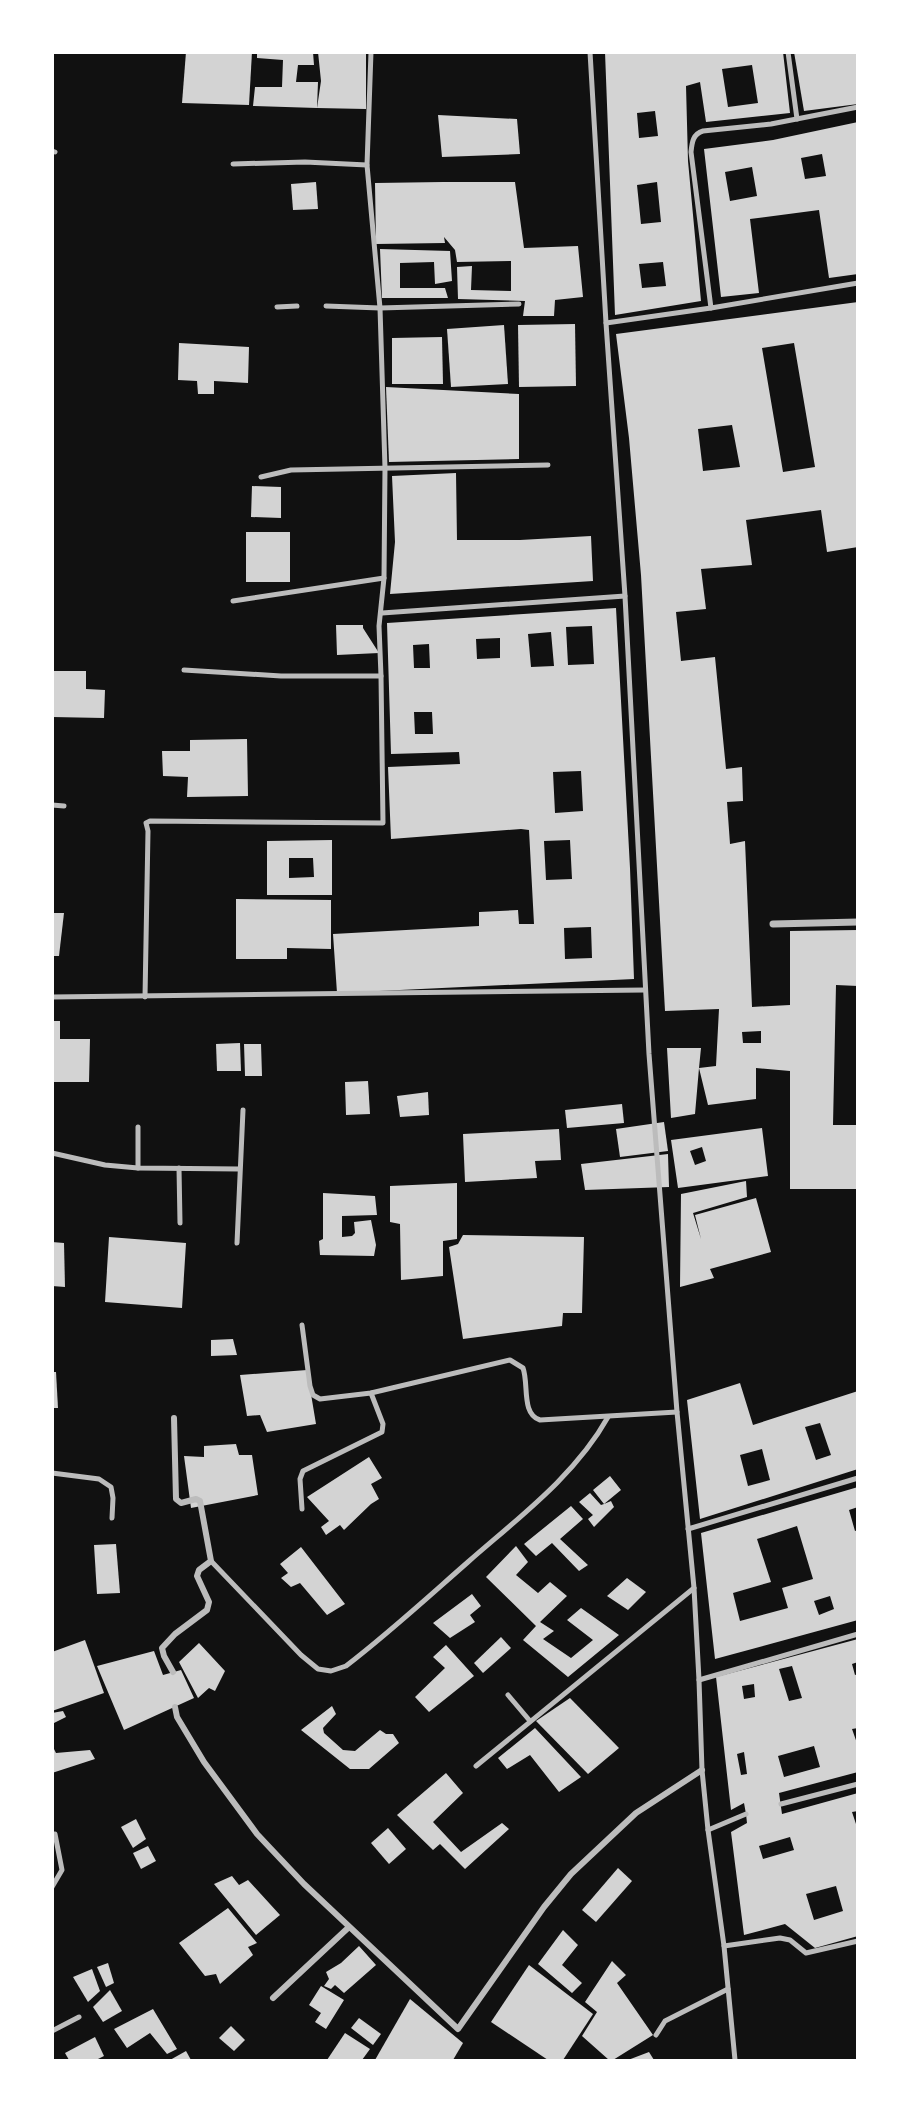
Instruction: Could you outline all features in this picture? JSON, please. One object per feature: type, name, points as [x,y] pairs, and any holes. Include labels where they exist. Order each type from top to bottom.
[{"type":"street","points":[[773,924],[858,922]]},
{"type":"street","points":[[173,1672],[162,1648],[175,1634],[207,1610],[209,1602],[197,1573],[211,1561],[200,1501],[196,1499],[181,1503],[176,1499],[174,1418]]},
{"type":"street","points":[[175,1707],[177,1717],[204,1762],[257,1835],[304,1884],[458,2029],[544,1907],[571,1874],[636,1813],[702,1770]]},
{"type":"street","points":[[273,1998],[349,1927]]},
{"type":"lane","points":[[145,997],[146,823],[383,822],[379,626],[384,578],[385,468],[380,308],[367,165],[370,52]]},
{"type":"lane","points":[[590,52],[625,596],[645,990],[677,1412],[694,1588],[702,1770],[735,2060]]},
{"type":"lane","points":[[788,52],[797,119]]},
{"type":"lane","points":[[711,308],[691,152],[697,133],[771,124],[858,107]]},
{"type":"lane","points":[[233,164],[305,162],[367,165]]},
{"type":"lane","points":[[606,323],[858,283]]},
{"type":"lane","points":[[326,306],[380,308],[519,304]]},
{"type":"lane","points":[[277,307],[297,306]]},
{"type":"lane","points":[[261,477],[291,470],[548,465]]},
{"type":"lane","points":[[233,601],[384,578]]},
{"type":"lane","points":[[382,613],[625,596]]},
{"type":"lane","points":[[184,670],[281,676],[381,676]]},
{"type":"lane","points":[[52,805],[64,806]]},
{"type":"lane","points":[[52,997],[645,990]]},
{"type":"lane","points":[[237,1243],[243,1111]]},
{"type":"lane","points":[[138,1127],[138,1168]]},
{"type":"lane","points":[[52,1153],[105,1165],[138,1168],[239,1169]]},
{"type":"lane","points":[[179,1168],[180,1223]]},
{"type":"lane","points":[[302,1325],[310,1386],[313,1395],[324,1400],[372,1392],[510,1360],[523,1368],[526,1374],[529,1411],[535,1418],[677,1412]]},
{"type":"lane","points":[[302,1509],[302,1472],[382,1432],[383,1424],[372,1392]]},
{"type":"lane","points":[[211,1561],[301,1655],[318,1668],[331,1671],[346,1666],[571,1469],[598,1435],[608,1417]]},
{"type":"lane","points":[[52,1473],[99,1479],[111,1487],[112,1518]]},
{"type":"lane","points":[[688,1529],[858,1478]]},
{"type":"lane","points":[[475,1766],[694,1588]]},
{"type":"lane","points":[[699,1680],[858,1633]]},
{"type":"lane","points":[[508,1695],[530,1721]]},
{"type":"lane","points":[[781,1804],[858,1784]]},
{"type":"lane","points":[[708,1830],[746,1814]]},
{"type":"lane","points":[[52,1887],[62,1870],[55,1834]]},
{"type":"lane","points":[[724,1947],[780,1938],[790,1940],[806,1953],[858,1941]]},
{"type":"lane","points":[[656,2035],[665,2021],[727,1989]]},
{"type":"lane","points":[[52,2031],[79,2017]]},
{"type":"building","points":[[186,52],[252,52],[249,105],[182,103]]},
{"type":"building","points":[[257,52],[313,52],[314,65],[298,65],[296,82],[318,82],[317,108],[253,106],[255,87],[282,87],[283,60],[257,58]]},
{"type":"building","points":[[318,52],[366,52],[366,109],[317,108],[321,81]]},
{"type":"building","points":[[605,52],[783,52],[790,113],[706,122],[700,82],[686,86],[688,161],[701,301],[615,315]],"holes":[[[752,65],[758,103],[728,107],[722,69]],[[655,111],[658,136],[639,138],[637,113]],[[657,182],[661,222],[641,224],[637,185]],[[663,262],[666,286],[642,288],[639,264]]]},
{"type":"building","points":[[794,52],[858,52],[858,104],[804,111]]},
{"type":"building","points":[[438,115],[517,119],[520,154],[442,157]]},
{"type":"building","points":[[858,122],[858,274],[829,278],[819,210],[750,219],[759,293],[721,297],[704,149],[773,140]],"holes":[[[822,154],[826,176],[805,179],[801,158]],[[752,167],[757,196],[730,201],[725,172]]]},
{"type":"building","points":[[316,182],[318,209],[293,210],[291,184]]},
{"type":"building","points":[[515,182],[524,248],[578,246],[583,297],[555,300],[554,316],[523,316],[525,301],[458,299],[457,267],[472,266],[471,290],[511,291],[511,261],[457,262],[455,250],[444,237],[445,243],[376,244],[375,183]]},
{"type":"building","points":[[380,249],[450,251],[452,281],[435,284],[434,262],[400,263],[400,288],[445,288],[448,298],[382,298]]},
{"type":"building","points":[[858,302],[858,547],[827,552],[821,510],[746,520],[752,565],[701,569],[706,609],[676,612],[681,661],[715,657],[726,769],[742,767],[743,801],[727,802],[730,844],[745,841],[752,1007],[790,1005],[790,931],[858,930],[858,986],[836,985],[833,1125],[858,1125],[858,1189],[790,1189],[790,1071],[756,1068],[756,1099],[708,1105],[699,1068],[716,1066],[719,1009],[665,1011],[641,575],[629,438],[616,334]],"holes":[[[794,343],[815,467],[783,472],[762,348]],[[732,425],[740,467],[703,471],[698,429]],[[761,1031],[761,1043],[743,1043],[742,1032]]]},
{"type":"building","points":[[575,324],[576,386],[519,387],[518,325]]},
{"type":"building","points":[[504,325],[508,384],[451,387],[447,329]]},
{"type":"building","points":[[442,337],[443,384],[392,384],[392,338]]},
{"type":"building","points":[[179,343],[249,347],[248,383],[214,381],[214,394],[198,394],[197,381],[178,380]]},
{"type":"building","points":[[386,387],[519,394],[519,459],[389,462]]},
{"type":"building","points":[[456,473],[457,540],[591,536],[593,581],[390,594],[395,542],[392,476]]},
{"type":"building","points":[[252,486],[281,487],[281,518],[251,517]]},
{"type":"building","points":[[246,532],[290,532],[290,582],[246,582]]},
{"type":"building","points":[[616,608],[634,979],[337,993],[333,934],[479,926],[479,912],[518,910],[519,924],[534,924],[529,830],[391,839],[388,767],[460,764],[459,752],[391,754],[387,623]],"holes":[[[592,626],[594,664],[568,665],[566,627]],[[551,632],[554,666],[531,667],[528,634]],[[500,638],[500,658],[477,659],[476,639]],[[429,644],[430,668],[414,668],[413,645]],[[414,712],[432,712],[433,734],[415,734]],[[581,771],[583,811],[555,813],[553,772]],[[570,840],[572,879],[546,880],[544,841]],[[591,927],[592,958],[565,959],[564,928]]]},
{"type":"building","points":[[336,625],[363,625],[379,653],[337,655]]},
{"type":"building","points":[[52,671],[86,671],[86,689],[105,690],[104,718],[52,717]]},
{"type":"building","points":[[247,739],[248,796],[187,797],[188,777],[163,776],[162,751],[190,751],[190,740]]},
{"type":"building","points":[[332,840],[332,895],[267,895],[267,841]],"holes":[[[289,858],[313,858],[314,877],[289,878]]]},
{"type":"building","points":[[236,899],[331,900],[331,949],[287,948],[287,959],[236,959]]},
{"type":"building","points":[[52,913],[64,913],[59,956],[52,956]]},
{"type":"building","points":[[52,1021],[60,1021],[60,1039],[90,1039],[89,1082],[52,1082]]},
{"type":"building","points":[[240,1043],[241,1071],[217,1071],[216,1044]]},
{"type":"building","points":[[244,1044],[261,1044],[262,1076],[245,1076]]},
{"type":"building","points":[[667,1048],[701,1048],[695,1114],[671,1118]]},
{"type":"building","points":[[368,1081],[370,1114],[346,1115],[345,1082]]},
{"type":"building","points":[[428,1092],[429,1115],[400,1117],[397,1096]]},
{"type":"building","points":[[622,1104],[624,1123],[567,1128],[565,1110]]},
{"type":"building","points":[[664,1122],[668,1151],[620,1157],[616,1129]]},
{"type":"building","points":[[762,1128],[768,1176],[678,1188],[671,1140]],"holes":[[[702,1147],[706,1161],[695,1165],[690,1151]]]},
{"type":"building","points":[[559,1129],[561,1160],[535,1161],[537,1178],[465,1182],[463,1134]]},
{"type":"building","points":[[668,1154],[669,1187],[585,1190],[581,1164]]},
{"type":"building","points":[[746,1181],[747,1197],[693,1213],[701,1239],[695,1215],[756,1198],[771,1252],[710,1269],[714,1278],[680,1287],[681,1194]]},
{"type":"building","points":[[457,1183],[457,1239],[443,1241],[443,1276],[401,1280],[400,1224],[390,1222],[390,1186]]},
{"type":"building","points":[[323,1193],[375,1196],[377,1215],[342,1216],[342,1237],[355,1233],[354,1222],[371,1220],[376,1245],[374,1256],[320,1255],[319,1241],[323,1239]]},
{"type":"building","points":[[463,1235],[584,1237],[582,1313],[563,1313],[562,1326],[463,1339],[449,1247],[458,1244]]},
{"type":"building","points":[[109,1237],[186,1243],[182,1308],[105,1302]]},
{"type":"building","points":[[52,1242],[64,1243],[65,1287],[52,1286]]},
{"type":"building","points":[[233,1339],[237,1355],[211,1356],[211,1340]]},
{"type":"building","points":[[307,1370],[316,1424],[267,1432],[260,1415],[247,1416],[240,1375]]},
{"type":"building","points":[[52,1372],[56,1372],[58,1408],[52,1408]]},
{"type":"building","points":[[740,1383],[753,1425],[858,1391],[858,1469],[700,1519],[687,1400]],"holes":[[[820,1423],[831,1455],[816,1460],[805,1427]],[[762,1449],[770,1480],[748,1486],[740,1455]]]},
{"type":"building","points":[[236,1444],[239,1455],[252,1455],[258,1495],[191,1508],[184,1456],[204,1457],[204,1446]]},
{"type":"building","points":[[369,1457],[382,1478],[371,1484],[379,1499],[344,1530],[340,1525],[326,1535],[321,1527],[329,1521],[307,1497]]},
{"type":"building","points":[[610,1476],[621,1490],[604,1504],[593,1490]]},
{"type":"building","points":[[858,1487],[858,1507],[849,1510],[855,1531],[858,1530],[858,1620],[715,1659],[701,1533]],"holes":[[[797,1526],[813,1579],[782,1588],[788,1608],[740,1621],[733,1593],[771,1582],[757,1539]],[[830,1596],[834,1609],[819,1615],[814,1601]]]},
{"type":"building","points":[[590,1493],[601,1505],[611,1501],[614,1507],[594,1527],[588,1519],[593,1515],[579,1502]]},
{"type":"building","points":[[571,1506],[583,1519],[560,1539],[588,1565],[579,1571],[552,1543],[536,1556],[524,1544]]},
{"type":"building","points":[[116,1544],[120,1593],[97,1594],[94,1545]]},
{"type":"building","points":[[516,1546],[528,1562],[516,1575],[538,1593],[550,1582],[567,1596],[540,1622],[554,1631],[543,1639],[571,1658],[593,1640],[567,1620],[581,1608],[619,1635],[568,1677],[523,1640],[536,1626],[486,1577]]},
{"type":"building","points":[[301,1547],[345,1604],[327,1615],[300,1583],[291,1587],[281,1578],[288,1573],[280,1564]]},
{"type":"building","points":[[627,1578],[646,1592],[628,1610],[607,1596]]},
{"type":"building","points":[[472,1594],[481,1606],[470,1615],[475,1622],[450,1638],[433,1623]]},
{"type":"building","points":[[501,1637],[511,1648],[483,1673],[474,1663]]},
{"type":"building","points":[[858,1639],[858,1662],[852,1664],[855,1675],[858,1674],[858,1728],[852,1729],[858,1746],[858,1772],[779,1793],[782,1814],[858,1793],[858,1811],[852,1812],[858,1830],[858,1936],[815,1948],[785,1924],[744,1935],[731,1832],[747,1823],[744,1803],[731,1810],[716,1677]],"holes":[[[792,1666],[802,1698],[789,1701],[779,1669]],[[754,1684],[755,1697],[744,1699],[742,1686]],[[814,1746],[820,1767],[784,1777],[778,1756]],[[744,1752],[747,1774],[741,1775],[737,1754]],[[790,1837],[794,1850],[763,1859],[759,1846]],[[836,1886],[843,1911],[814,1920],[806,1894]]]},
{"type":"building","points":[[85,1640],[104,1693],[52,1711],[52,1652]]},
{"type":"building","points":[[199,1643],[225,1671],[215,1691],[209,1688],[198,1698],[179,1662]]},
{"type":"building","points":[[446,1645],[474,1676],[429,1712],[415,1697],[445,1668],[433,1657]]},
{"type":"building","points":[[154,1651],[163,1675],[181,1670],[194,1698],[124,1730],[97,1666]]},
{"type":"building","points":[[570,1698],[619,1748],[588,1774],[536,1721]]},
{"type":"building","points":[[332,1706],[336,1714],[323,1728],[324,1733],[343,1750],[355,1751],[380,1730],[393,1734],[399,1743],[369,1769],[350,1769],[301,1730]]},
{"type":"building","points":[[63,1711],[66,1717],[52,1724],[52,1713]]},
{"type":"building","points":[[535,1728],[581,1777],[559,1792],[530,1755],[507,1769],[498,1758]]},
{"type":"building","points":[[52,1745],[56,1753],[90,1750],[95,1759],[52,1773]]},
{"type":"building","points":[[446,1773],[463,1793],[433,1822],[461,1852],[502,1823],[509,1829],[465,1869],[440,1844],[433,1850],[397,1815]]},
{"type":"building","points":[[136,1819],[146,1839],[133,1848],[121,1827]]},
{"type":"building","points":[[388,1828],[406,1849],[389,1864],[371,1843]]},
{"type":"building","points":[[148,1846],[156,1861],[141,1869],[133,1853]]},
{"type":"building","points":[[618,1868],[632,1881],[596,1922],[582,1910]]},
{"type":"building","points":[[232,1876],[239,1885],[248,1880],[280,1915],[256,1935],[214,1884]]},
{"type":"building","points":[[228,1908],[257,1943],[248,1947],[253,1955],[220,1984],[216,1974],[205,1976],[179,1943]]},
{"type":"building","points":[[563,1930],[578,1945],[562,1965],[582,1983],[572,1993],[538,1964]]},
{"type":"building","points":[[359,1946],[376,1965],[344,1993],[335,1985],[331,1989],[324,1986],[329,1979],[326,1972],[341,1963]]},
{"type":"building","points":[[612,1961],[626,1975],[617,1983],[653,2035],[609,2060],[582,2036],[597,2012],[585,2002]]},
{"type":"building","points":[[108,1963],[114,1983],[106,1987],[97,1967]]},
{"type":"building","points":[[529,1965],[593,2014],[563,2060],[548,2060],[491,2022]]},
{"type":"building","points":[[92,1969],[100,1991],[88,2002],[73,1977]]},
{"type":"building","points":[[321,1986],[344,2000],[326,2029],[315,2022],[321,2013],[309,2005]]},
{"type":"building","points":[[110,1990],[122,2011],[103,2022],[93,2007]]},
{"type":"building","points":[[410,1999],[463,2043],[453,2060],[375,2060]]},
{"type":"building","points":[[153,2009],[177,2049],[167,2054],[150,2033],[127,2048],[114,2029]]},
{"type":"building","points":[[359,2018],[381,2034],[373,2045],[351,2028]]},
{"type":"building","points":[[231,2026],[245,2040],[234,2051],[219,2038]]},
{"type":"building","points":[[345,2033],[370,2049],[362,2060],[327,2060]]},
{"type":"building","points":[[95,2037],[104,2056],[96,2060],[69,2060],[65,2053]]},
{"type":"building","points":[[186,2051],[191,2060],[170,2060]]},
{"type":"building","points":[[649,2052],[654,2060],[628,2060]]}]
